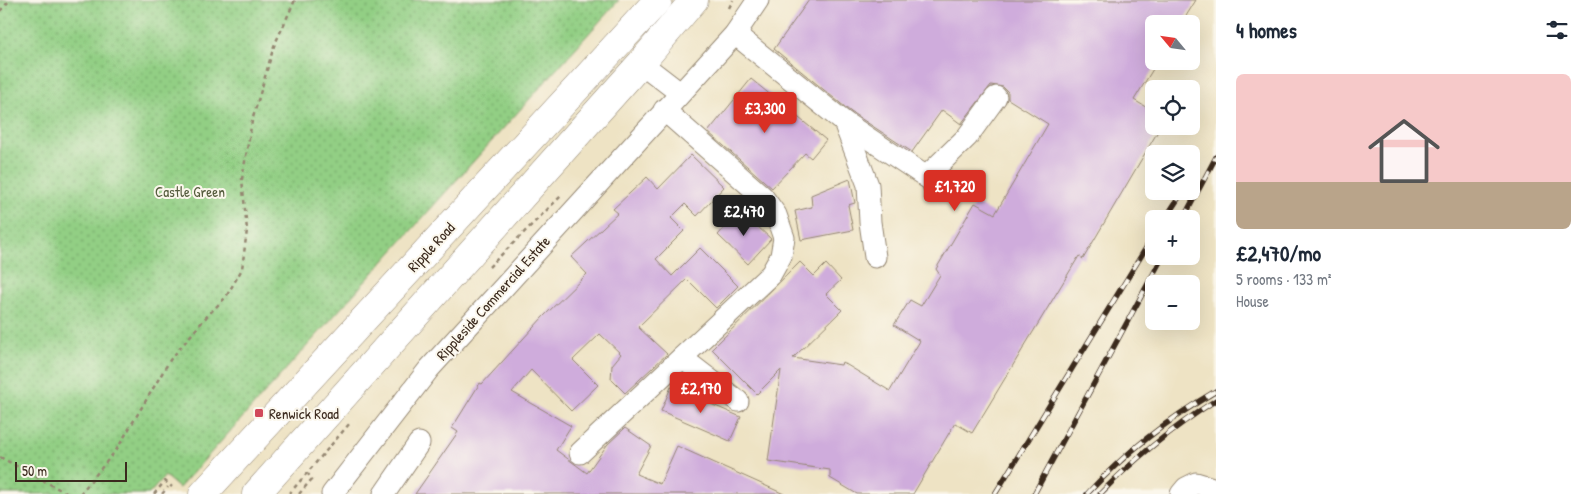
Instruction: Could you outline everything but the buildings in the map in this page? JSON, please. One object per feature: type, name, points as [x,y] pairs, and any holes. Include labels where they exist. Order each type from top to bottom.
[{"type":"highway","name":"Ripple Road","points":[[203,494],[658,0]]},
{"type":"highway","points":[[256,494],[641,63],[694,0]]},
{"type":"lane","name":"Rippleside Commercial Estate","points":[[332,494],[429,369],[735,34],[758,0]]},
{"type":"lane","points":[[735,34],[844,122],[931,183],[996,97]]},
{"type":"lane","points":[[641,63],[680,93]]},
{"type":"lane","points":[[580,453],[771,274],[781,256],[784,238],[776,216],[763,198],[664,110]]},
{"type":"lane","points":[[844,122],[868,185],[870,222],[875,258]]},
{"type":"lane","points":[[682,358],[738,401]]},
{"type":"lane","points":[[384,494],[419,443]]},
{"type":"lane","points":[[1180,494],[1186,488],[1196,483],[1216,489]]},
{"type":"path","points":[[0,11],[10,0]]},
{"type":"path","points":[[80,494],[117,450],[170,360],[226,297],[242,269],[247,230],[242,179],[250,131],[262,81],[274,46],[295,0]]},
{"type":"path","points":[[487,269],[568,188]]},
{"type":"path","points":[[290,494],[353,419]]},
{"type":"path","points":[[0,457],[68,494]]},
{"type":"path","points":[[299,494],[312,479],[308,474]]},
{"type":"path","points":[[154,494],[166,481],[170,487],[162,494]]},
{"type":"green space","name":"Castle Green","points":[[0,0],[619,0],[179,488],[165,476],[149,494],[0,494]]},
{"type":"railway","points":[[1188,210],[1216,157]]},
{"type":"railway","points":[[1171,210],[1177,200]]},
{"type":"railway","points":[[995,494],[1145,250]]},
{"type":"railway","points":[[1034,494],[1158,265]]},
{"type":"railway","points":[[1087,494],[1116,465],[1164,425],[1216,391]]},
{"type":"railway","points":[[1100,494],[1155,444],[1216,400]]},
{"type":"place","name":"Renwick Road","points":[[259,413]]}]
